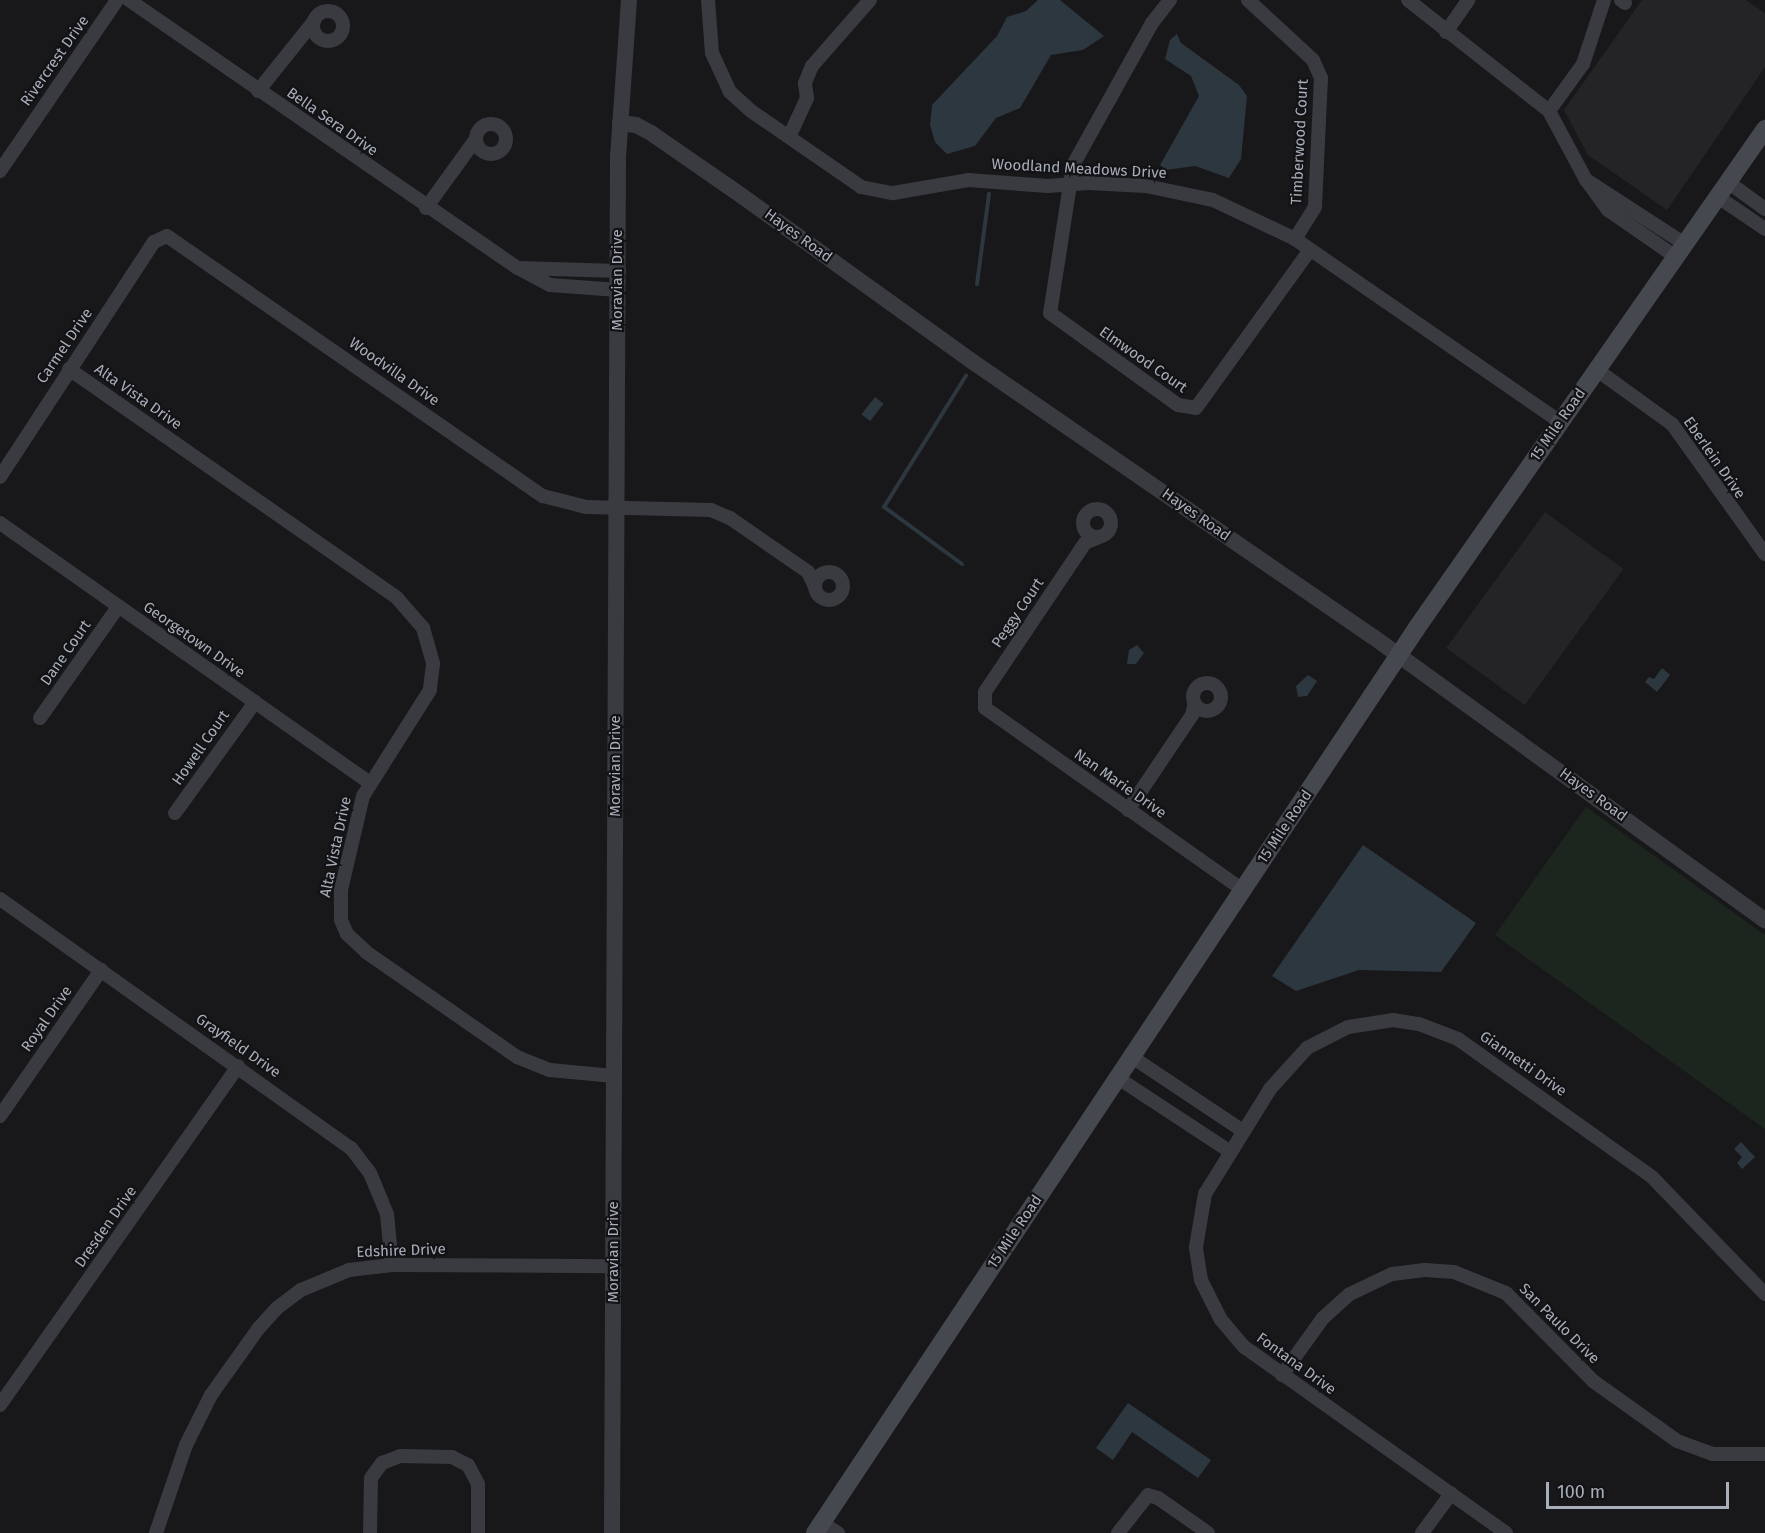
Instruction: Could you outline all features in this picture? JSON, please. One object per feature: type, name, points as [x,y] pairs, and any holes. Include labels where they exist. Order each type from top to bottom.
[{"type":"main road","name":"15 Mile Road","points":[[819,1528],[1399,656],[1765,129]]},
{"type":"street","name":"Rivercrest Drive","points":[[0,171],[117,0]]},
{"type":"street","name":"Bella Sera Drive","points":[[129,0],[426,208],[518,268],[550,285],[618,290]]},
{"type":"street","name":"Moravian Drive","points":[[612,1533],[618,290],[620,123],[629,0]]},
{"type":"street","name":"Woodland Meadows Drive","points":[[708,0],[712,53],[730,92],[751,111],[789,135],[844,178],[876,190],[893,193],[968,180],[1068,185],[1088,183],[1180,191],[1240,211],[1295,239],[1560,422]]},
{"type":"street","points":[[789,135],[807,98],[805,83],[812,66],[870,0]]},
{"type":"street","points":[[1068,185],[1078,154],[1141,41],[1170,0]]},
{"type":"street","name":"Timberwood Court","points":[[1248,0],[1313,60],[1322,78],[1316,207],[1295,239]]},
{"type":"street","points":[[1408,0],[1446,33],[1549,111],[1586,180],[1608,210],[1681,250]]},
{"type":"street","points":[[1446,33],[1468,0]]},
{"type":"street","points":[[1549,111],[1583,64],[1604,0]]},
{"type":"street","points":[[258,91],[320,13],[330,11],[338,15],[343,24],[341,33],[334,39],[303,35]]},
{"type":"street","points":[[314,21],[314,30],[320,38]]},
{"type":"street","name":"Hayes Road","points":[[620,123],[636,125],[651,133],[1399,656],[1765,920]]},
{"type":"street","points":[[426,208],[476,147]]},
{"type":"street","name":"Elmwood Court","points":[[1068,185],[1050,313],[1185,409],[1196,408],[1205,400],[1310,250]]},
{"type":"street","points":[[1723,189],[1765,209]]},
{"type":"street","points":[[1723,189],[1765,229]]},
{"type":"street","name":"Carmel Drive","points":[[0,477],[69,369],[162,236]]},
{"type":"street","name":"Woodvilla Drive","points":[[162,236],[174,238],[543,496],[564,504],[616,508],[711,510],[730,518],[808,572]]},
{"type":"street","points":[[518,268],[619,272]]},
{"type":"street","name":"Alta Vista Drive","points":[[69,369],[396,598],[412,613],[429,643],[433,664],[430,690],[369,782],[341,890],[341,920],[347,934],[366,952],[517,1057],[550,1070],[614,1076]]},
{"type":"street","name":"Eberlein Drive","points":[[1597,370],[1672,424],[1765,554]]},
{"type":"street","name":"Peggy Court","points":[[982,702],[985,692],[1084,536],[1089,512],[1102,510],[1111,525],[1099,537],[1084,536]]},
{"type":"street","name":"Georgetown Drive","points":[[0,524],[369,782]]},
{"type":"street","points":[[808,572],[825,573],[841,579],[839,596],[822,598],[808,572]]},
{"type":"street","points":[[815,587],[825,573]]},
{"type":"street","name":"Dane Court","points":[[40,718],[118,607]]},
{"type":"street","name":"Howell Court","points":[[175,813],[255,702]]},
{"type":"street","name":"Nan Marie Drive","points":[[982,702],[989,712],[1243,890]]},
{"type":"street","points":[[1128,810],[1197,710]]},
{"type":"street","name":"Grayfield Drive","points":[[0,899],[341,1139],[360,1157],[387,1214],[392,1265]]},
{"type":"street","name":"Royal Drive","points":[[0,1116],[101,970]]},
{"type":"street","name":"Giannetti Drive","points":[[1243,1131],[1287,1068],[1307,1048],[1329,1035],[1367,1022],[1393,1020],[1419,1024],[1458,1039],[1633,1161],[1765,1294]]},
{"type":"street","points":[[1132,1057],[1243,1131]]},
{"type":"street","name":"Dresden Drive","points":[[0,1405],[238,1066]]},
{"type":"street","points":[[1118,1078],[1229,1151]]},
{"type":"street","name":"Fontana Drive","points":[[1243,1131],[1205,1194],[1196,1247],[1201,1280],[1230,1333],[1282,1375],[1506,1533]]},
{"type":"street","name":"Edshire Drive","points":[[156,1533],[186,1445],[211,1395],[277,1308],[323,1278],[349,1270],[392,1265],[614,1266]]},
{"type":"street","name":"San Paulo Drive","points":[[1282,1375],[1323,1318],[1350,1294],[1392,1274],[1425,1270],[1454,1272],[1506,1293],[1593,1381],[1677,1441],[1712,1454],[1765,1454]]},
{"type":"street","points":[[370,1533],[371,1478],[382,1463],[400,1456],[452,1457],[468,1465],[478,1484],[478,1533]]},
{"type":"street","points":[[1422,1533],[1451,1494]]},
{"type":"street","points":[[1118,1533],[1148,1495],[1158,1498],[1208,1533]]},
{"type":"street","points":[[819,1528],[838,1533]]},
{"type":"shaded area","points":[[1038,0],[1060,0],[1104,36],[1083,50],[1051,55],[1020,108],[996,118],[975,146],[947,154],[935,142],[930,125],[932,105],[997,36],[1007,17],[1026,11]]},
{"type":"shaded area","points":[[1642,0],[1746,0],[1765,13],[1765,67],[1667,210],[1588,155],[1564,110]]},
{"type":"shaded area","points":[[1177,34],[1181,43],[1239,85],[1247,96],[1241,159],[1229,178],[1195,166],[1166,170],[1160,165],[1199,96],[1191,76],[1165,59],[1170,40]]},
{"type":"shaded area","points":[[875,397],[884,404],[870,421],[861,414]]},
{"type":"shaded area","points":[[1545,512],[1623,569],[1525,705],[1446,648]]},
{"type":"shaded area","points":[[1137,645],[1144,653],[1136,664],[1127,664],[1129,650]]},
{"type":"shaded area","points":[[1662,668],[1670,675],[1657,692],[1645,682],[1649,677],[1654,679]]},
{"type":"shaded area","points":[[1308,675],[1317,681],[1307,696],[1298,697],[1296,686]]},
{"type":"shaded area","points":[[1586,807],[1765,935],[1765,1129],[1495,935]]},
{"type":"shaded area","points":[[1363,845],[1476,923],[1441,972],[1359,970],[1296,991],[1272,976]]},
{"type":"shaded area","points":[[1741,1142],[1755,1157],[1742,1169],[1737,1163],[1742,1157],[1734,1149]]},
{"type":"shaded area","points":[[1128,1403],[1211,1460],[1198,1478],[1132,1432],[1113,1460],[1096,1448]]},
{"type":"waterway","points":[[977,284],[989,194]]},
{"type":"waterway","points":[[962,564],[884,507],[966,376]]}]
